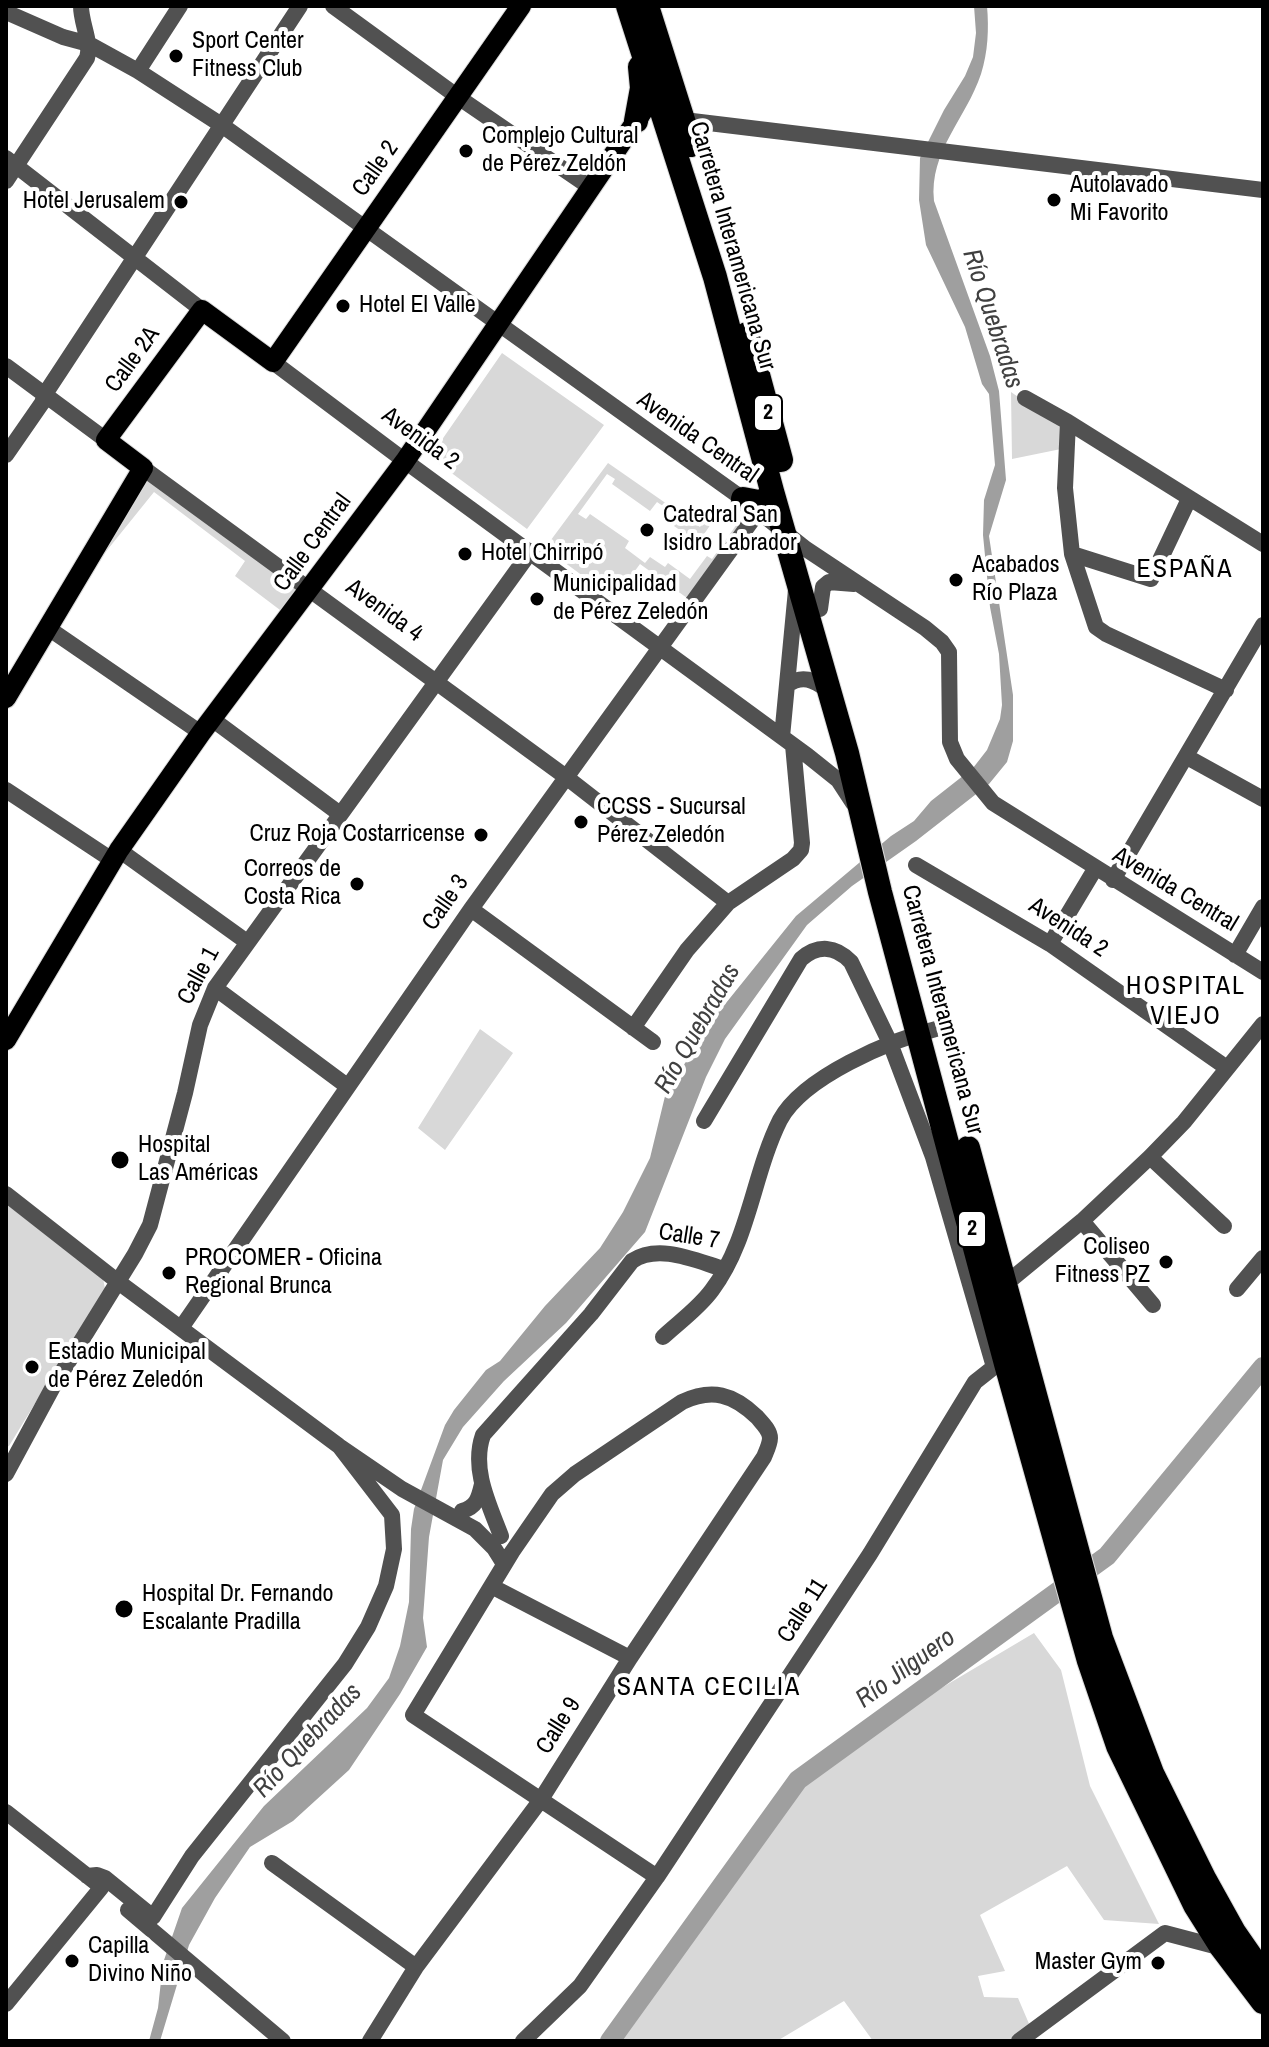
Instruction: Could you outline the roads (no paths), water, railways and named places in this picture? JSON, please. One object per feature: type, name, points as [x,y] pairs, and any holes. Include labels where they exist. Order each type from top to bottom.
[{"type":"highway","name":"Carretera Interamericana Sur","points":[[628,6],[639,41],[684,120],[737,299],[806,549],[868,828],[928,1031],[996,1288],[1009,1364],[1070,1556],[1152,1773],[1219,1905],[1263,1974]]},
{"type":"highway","name":"Carretera Interamericana Sur","points":[[647,6],[667,94],[772,491],[828,690],[853,753]]},
{"type":"highway","points":[[636,121],[642,88],[639,41]]},
{"type":"highway","points":[[750,506],[764,503],[772,491]]},
{"type":"highway","name":"Carretera Interamericana Sur","points":[[1070,1556],[1089,1661],[1118,1746],[1201,1915],[1263,2002]]},
{"type":"highway","points":[[1201,1915],[1263,1985]]},
{"type":"main road","name":"Calle 2","points":[[273,362],[521,6]]},
{"type":"main road","name":"Calle Central","points":[[6,1040],[116,855],[206,726],[405,461],[636,121],[647,106],[667,94]]},
{"type":"main road","name":"Avenida 2","points":[[202,310],[273,362]]},
{"type":"main road","name":"Calle 2A","points":[[106,440],[202,310]]},
{"type":"main road","name":"Avenida 4","points":[[106,440],[143,468]]},
{"type":"main road","points":[[6,698],[143,468]]},
{"type":"street","points":[[6,181],[12,162],[87,58],[89,44],[81,22],[81,6]]},
{"type":"street","points":[[138,71],[180,6]]},
{"type":"street","points":[[6,455],[300,6]]},
{"type":"street","points":[[333,6],[591,188]]},
{"type":"street","name":"Avenida Central","points":[[6,12],[63,37],[89,44],[138,71],[223,126],[499,323],[806,549],[925,628],[949,652],[949,733],[957,759],[993,803],[1263,972]]},
{"type":"street","points":[[684,120],[1263,190]]},
{"type":"street","name":"Avenida 2","points":[[12,162],[202,310]]},
{"type":"street","name":"Avenida 2","points":[[273,362],[808,756],[838,780],[868,828]]},
{"type":"street","name":"Avenida 4","points":[[6,366],[106,440]]},
{"type":"street","points":[[1025,398],[1263,544]]},
{"type":"street","points":[[1068,422],[1065,488],[1072,554],[1096,627],[1226,690]]},
{"type":"street","name":"Avenida 4","points":[[143,468],[566,777],[728,903]]},
{"type":"street","points":[[1072,554],[1151,579],[1189,499]]},
{"type":"street","name":"Calle 3","points":[[181,1328],[471,909],[661,649],[750,506]]},
{"type":"street","name":"Calle 1","points":[[6,1472],[150,1225],[200,1025],[215,988],[531,551]]},
{"type":"street","points":[[633,1028],[687,950],[728,903],[793,859],[801,850],[802,834],[787,741],[787,685],[797,576]]},
{"type":"street","points":[[820,609],[823,587],[829,582],[859,585]]},
{"type":"street","points":[[1113,880],[1263,625]]},
{"type":"street","points":[[48,628],[340,814]]},
{"type":"street","points":[[787,685],[805,678],[828,690]]},
{"type":"street","points":[[808,756],[853,753]]},
{"type":"street","points":[[1187,757],[1263,799]]},
{"type":"street","points":[[6,790],[116,855],[247,942]]},
{"type":"street","name":"Avenida 2","points":[[916,865],[1050,944],[1227,1068]]},
{"type":"street","points":[[1050,944],[1095,869]]},
{"type":"street","points":[[1235,955],[1263,907]]},
{"type":"street","points":[[471,909],[653,1042]]},
{"type":"street","points":[[704,1121],[801,959],[811,950],[830,948],[842,952],[851,962],[890,1043],[1009,1364]]},
{"type":"street","points":[[215,988],[347,1086]]},
{"type":"street","points":[[996,1288],[1082,1221],[1150,1157],[1184,1122],[1263,1024]]},
{"type":"street","name":"Calle 7","points":[[501,1536],[482,1484],[479,1455],[483,1435],[591,1314],[632,1261],[641,1255],[665,1253],[724,1269],[748,1214],[781,1119],[792,1103],[809,1088],[857,1059],[890,1043],[928,1031]]},
{"type":"street","points":[[1150,1157],[1224,1226]]},
{"type":"street","points":[[6,1194],[339,1446],[404,1485],[488,1524],[501,1536],[508,1558],[413,1715],[657,1877]]},
{"type":"street","points":[[1082,1221],[1153,1305]]},
{"type":"street","points":[[1237,1289],[1263,1258]]},
{"type":"street","points":[[663,1337],[711,1291],[724,1269]]},
{"type":"street","name":"Calle 11","points":[[523,2041],[580,1986],[657,1877],[870,1554],[975,1382],[1009,1364]]},
{"type":"street","name":"Calle 9","points":[[370,2041],[416,1967],[540,1801],[630,1658],[764,1457],[770,1439],[767,1428],[735,1400],[715,1394],[700,1394],[682,1402],[564,1484],[540,1508],[508,1558]]},
{"type":"street","points":[[87,1876],[105,1878],[153,1917],[192,1856],[345,1664],[368,1627],[386,1586],[395,1531],[392,1515],[339,1446]]},
{"type":"street","points":[[455,1510],[470,1509],[477,1501],[482,1484]]},
{"type":"street","points":[[455,1510],[508,1558]]},
{"type":"street","points":[[493,1587],[630,1658]]},
{"type":"street","points":[[6,1812],[283,2041]]},
{"type":"street","points":[[272,1863],[416,1967]]},
{"type":"street","points":[[6,2004],[101,1888]]},
{"type":"street","points":[[1019,2041],[1165,1933],[1222,1948]]},
{"type":"waterway","name":"Río Jilguero","points":[[610,2041],[798,1780],[1107,1556],[1263,1367]]},
{"type":"place","name":"Sport Center Fitness Club","points":[[176,56]]},
{"type":"place","name":"Complejo Cultural de Pérez Zeldón","points":[[466,151]]},
{"type":"place","name":"Autolavado Mi Favorito","points":[[1054,200]]},
{"type":"place","name":"Hotel Jerusalem","points":[[181,202]]},
{"type":"place","name":"Hotel El Valle","points":[[343,306]]},
{"type":"place","name":"Catedral San Isidro Labrador","points":[[647,530]]},
{"type":"place","name":"Hotel Chirripó","points":[[465,554]]},
{"type":"place","name":"Acabados Río Plaza","points":[[956,580]]},
{"type":"place","name":"Municipalidad de Pérez Zeledón","points":[[537,599]]},
{"type":"place","name":"CCSS - Sucursal Pérez Zeledón","points":[[581,822]]},
{"type":"place","name":"Cruz Roja Costarricense","points":[[481,835]]},
{"type":"place","name":"Correos de Costa Rica","points":[[357,884]]},
{"type":"place","name":"Hospital Las Américas","points":[[120,1160]]},
{"type":"place","name":"Coliseo Fitness PZ","points":[[1166,1262]]},
{"type":"place","name":"PROCOMER - Oficina Regional Brunca","points":[[169,1273]]},
{"type":"place","name":"Estadio Municipal de Pérez Zeledón","points":[[32,1367]]},
{"type":"place","name":"Hospital Dr. Fernando Escalante Pradilla","points":[[124,1609]]},
{"type":"place","name":"Capilla Divino Niño","points":[[72,1961]]},
{"type":"place","name":"Master Gym","points":[[1158,1963]]},
{"type":"district","name":"ESPAÑA","points":[[1185,570]]},
{"type":"district","name":"HOSPITAL VIEJO","points":[[1186,1002]]},
{"type":"district","name":"SANTA CECILIA","points":[[709,1688]]},
{"type":"water label","name":"Río Quebradas","points":[[992,319]]},
{"type":"water label","name":"Río Quebradas","points":[[698,1029]]},
{"type":"water label","name":"Río Quebradas","points":[[308,1741]]}]
